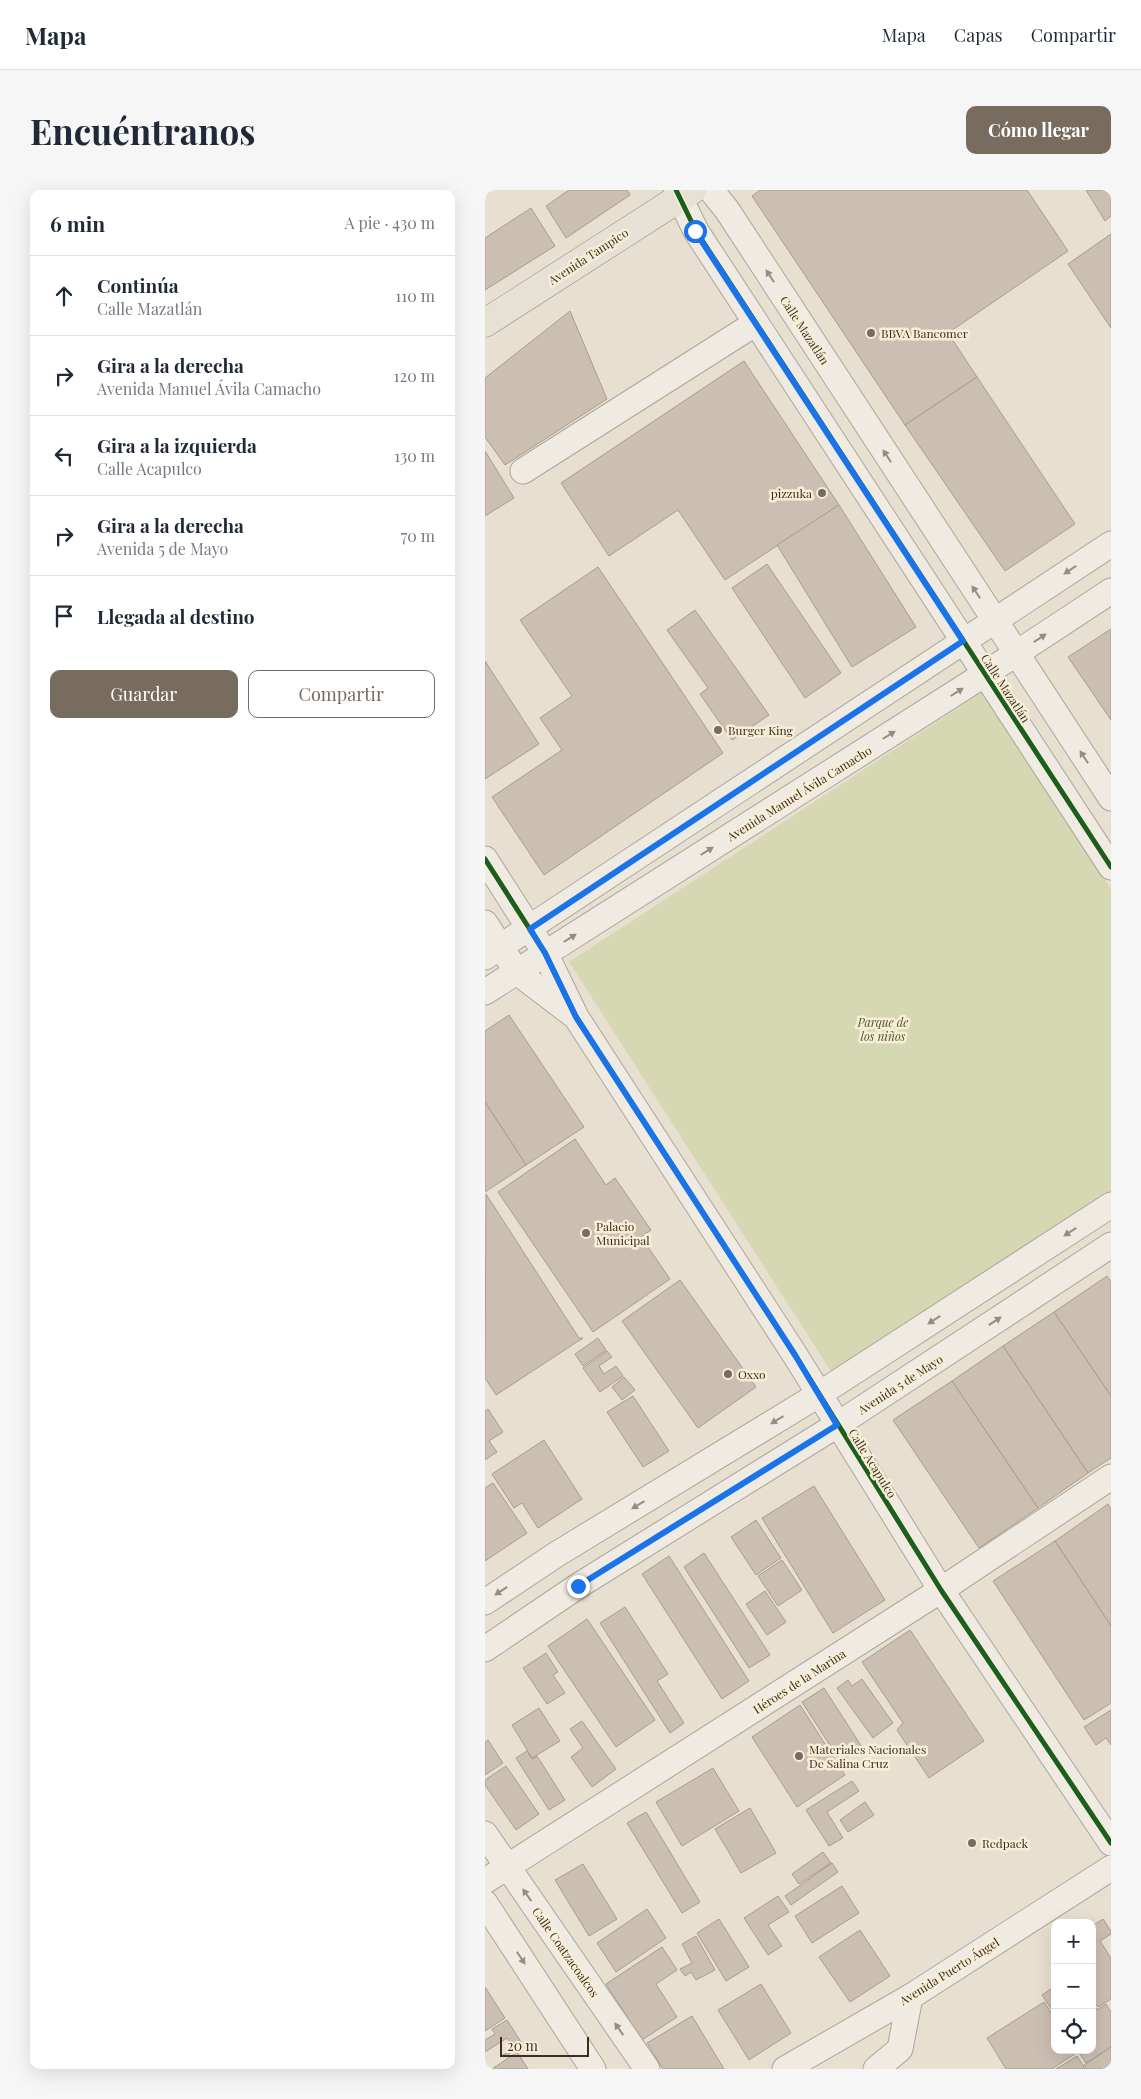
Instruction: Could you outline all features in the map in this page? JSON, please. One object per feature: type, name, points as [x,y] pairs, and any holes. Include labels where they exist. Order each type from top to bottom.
[{"type":"main road","name":"Avenida Tampico","points":[[485,323],[682,193]]},
{"type":"street","name":"Calle Mazatlán","points":[[711,190],[727,210],[1111,798]]},
{"type":"street","name":"Calle Mazatlán","points":[[682,193],[695,231],[1111,867]]},
{"type":"street","points":[[523,471],[756,324]]},
{"type":"street","points":[[493,952],[1111,544]]},
{"type":"street","name":"Avenida Manuel Ávila Camacho","points":[[485,992],[985,674],[1111,591]]},
{"type":"street","name":"Calle Acapulco","points":[[485,859],[545,953],[576,1017],[818,1394],[941,1590],[1111,1843]]},
{"type":"street","name":"Calle Acapulco","points":[[485,923],[493,952],[576,1017]]},
{"type":"street","points":[[485,1602],[557,1554],[818,1394],[1111,1205]]},
{"type":"street","name":"Avenida 5 de Mayo","points":[[485,1649],[578,1586],[837,1425],[1111,1245]]},
{"type":"street","name":"Héroes de la Marina","points":[[485,1881],[941,1590],[1111,1477]]},
{"type":"street","points":[[557,1554],[578,1586]]},
{"type":"street","name":"Calle Coatzacoalcos","points":[[485,1834],[647,2069]]},
{"type":"street","name":"Avenida Puerto Ángel","points":[[785,2069],[910,1997],[1111,1868]]},
{"type":"street","points":[[485,1903],[593,2069]]},
{"type":"street","points":[[876,2069],[900,2050],[910,1997]]},
{"type":"green space","name":"Parque de los niños","points":[[984,691],[1111,889],[1111,1197],[834,1376],[569,962]]},
{"type":"building","points":[[569,190],[627,190],[630,195],[566,238],[546,206]]},
{"type":"building","points":[[760,190],[1027,190],[1068,251],[948,333],[977,377],[905,425],[752,196]]},
{"type":"building","points":[[1086,190],[1111,190],[1111,216],[1105,221]]},
{"type":"building","points":[[531,208],[555,246],[485,290],[485,238]]},
{"type":"building","points":[[1111,234],[1111,328],[1068,264]]},
{"type":"building","points":[[570,311],[607,399],[505,465],[485,437],[485,378]]},
{"type":"building","points":[[744,361],[839,505],[725,580],[678,510],[609,556],[561,483]]},
{"type":"building","points":[[977,377],[1075,524],[1005,571],[905,425]]},
{"type":"building","points":[[485,451],[514,498],[485,516]]},
{"type":"building","points":[[839,505],[916,627],[852,667],[777,545]]},
{"type":"building","points":[[767,564],[841,673],[805,698],[732,588]]},
{"type":"building","points":[[598,567],[723,753],[544,875],[492,797],[562,750],[540,718],[572,696],[520,620]]},
{"type":"building","points":[[695,610],[769,715],[732,740],[700,694],[708,688],[667,630]]},
{"type":"building","points":[[1111,629],[1111,720],[1068,657]]},
{"type":"building","points":[[485,661],[539,744],[485,779]]},
{"type":"building","points":[[509,1015],[584,1127],[526,1165],[485,1102],[485,1031]]},
{"type":"building","points":[[485,1102],[526,1165],[485,1192]]},
{"type":"building","name":"Palacio Municipal","points":[[575,1139],[606,1185],[615,1178],[651,1230],[641,1237],[670,1279],[593,1332],[498,1192]]},
{"type":"building","points":[[486,1194],[579,1338],[583,1338],[496,1395],[485,1378]]},
{"type":"building","points":[[1107,1276],[1111,1282],[1111,1396],[1054,1312]]},
{"type":"building","points":[[680,1280],[756,1387],[698,1428],[622,1321]]},
{"type":"building","points":[[1054,1312],[1111,1396],[1111,1458],[1088,1473],[1003,1346]]},
{"type":"building","points":[[598,1338],[606,1350],[583,1366],[575,1354]]},
{"type":"building","points":[[1003,1346],[1088,1473],[1038,1508],[952,1381]]},
{"type":"building","points":[[607,1351],[612,1357],[599,1366],[604,1374],[616,1366],[623,1376],[600,1392],[583,1368]]},
{"type":"building","points":[[624,1377],[635,1390],[622,1400],[612,1387]]},
{"type":"building","points":[[952,1381],[1038,1508],[979,1548],[893,1420]]},
{"type":"building","points":[[633,1396],[669,1451],[643,1467],[607,1412]]},
{"type":"building","points":[[488,1409],[503,1432],[489,1441],[497,1452],[485,1460],[485,1411]]},
{"type":"building","points":[[544,1440],[582,1499],[538,1528],[522,1503],[514,1508],[492,1474]]},
{"type":"building","points":[[493,1483],[527,1533],[485,1561],[485,1488]]},
{"type":"building","points":[[814,1486],[885,1600],[833,1633],[762,1518]]},
{"type":"building","points":[[1108,1504],[1111,1509],[1111,1626],[1055,1541]]},
{"type":"building","points":[[756,1520],[781,1558],[756,1575],[731,1537]]},
{"type":"building","points":[[1055,1541],[1111,1626],[1111,1703],[1084,1720],[993,1581]]},
{"type":"building","points":[[704,1553],[770,1655],[749,1668],[684,1567]]},
{"type":"building","points":[[669,1556],[749,1681],[722,1699],[642,1574]]},
{"type":"building","points":[[782,1560],[802,1590],[778,1606],[758,1576]]},
{"type":"building","points":[[765,1591],[786,1622],[767,1635],[746,1604]]},
{"type":"building","points":[[625,1607],[668,1674],[657,1681],[684,1723],[670,1733],[600,1623]]},
{"type":"building","points":[[587,1619],[655,1720],[616,1747],[548,1646]]},
{"type":"building","points":[[910,1630],[984,1741],[929,1778],[897,1730],[903,1723],[862,1662]]},
{"type":"building","points":[[546,1653],[558,1672],[553,1675],[565,1693],[547,1704],[523,1668]]},
{"type":"building","points":[[862,1679],[893,1723],[873,1738],[837,1688],[848,1680],[852,1686]]},
{"type":"building","points":[[824,1688],[862,1747],[840,1761],[802,1702]]},
{"type":"building","name":"Materiales Nacionales De Salina Cruz","points":[[800,1705],[845,1775],[797,1807],[752,1737]]},
{"type":"building","points":[[539,1708],[560,1741],[532,1758],[512,1725]]},
{"type":"building","points":[[1111,1710],[1111,1745],[1106,1738],[1096,1745],[1084,1727]]},
{"type":"building","points":[[582,1721],[616,1769],[592,1787],[571,1757],[583,1748],[570,1729]]},
{"type":"building","points":[[488,1740],[503,1763],[485,1775],[485,1742]]},
{"type":"building","points":[[527,1751],[532,1759],[537,1756],[565,1800],[549,1810],[516,1758]]},
{"type":"building","points":[[506,1766],[539,1814],[516,1830],[485,1785],[485,1780]]},
{"type":"building","points":[[713,1768],[739,1811],[682,1846],[656,1802]]},
{"type":"building","points":[[852,1781],[859,1791],[827,1812],[843,1838],[829,1846],[806,1810]]},
{"type":"building","points":[[865,1802],[874,1815],[848,1832],[840,1820]]},
{"type":"building","points":[[750,1808],[776,1853],[741,1873],[715,1829]]},
{"type":"building","points":[[646,1812],[700,1902],[682,1913],[627,1823]]},
{"type":"building","points":[[823,1852],[831,1863],[799,1884],[792,1874]]},
{"type":"building","points":[[832,1863],[838,1872],[791,1905],[785,1896]]},
{"type":"building","points":[[583,1864],[617,1919],[589,1936],[555,1880]]},
{"type":"building","points":[[842,1886],[859,1913],[812,1943],[795,1916]]},
{"type":"building","points":[[778,1896],[789,1912],[768,1925],[782,1946],[768,1955],[744,1918]]},
{"type":"building","points":[[647,1909],[666,1938],[616,1972],[597,1943]]},
{"type":"building","points":[[719,1919],[749,1967],[726,1981],[697,1933]]},
{"type":"building","points":[[1103,1919],[1111,1931],[1111,1934],[1100,1941],[1111,1958],[1111,1999],[1098,2007],[1096,2004],[1096,1923]]},
{"type":"building","points":[[860,1930],[890,1976],[850,2002],[819,1957]]},
{"type":"building","points":[[696,1936],[715,1970],[696,1980],[691,1972],[685,1976],[680,1969],[692,1963],[682,1944]]},
{"type":"building","points":[[662,1947],[677,1970],[656,1984],[677,2017],[642,2040],[606,1984]]},
{"type":"building","points":[[761,1984],[791,2033],[749,2060],[718,2010]]},
{"type":"building","points":[[485,1987],[505,2018],[485,2031]]},
{"type":"building","points":[[1051,1989],[1051,2009],[1042,1995]]},
{"type":"building","points":[[1044,2002],[1051,2013],[1051,2054],[1074,2054],[1052,2069],[1006,2069],[987,2038]]},
{"type":"building","points":[[1106,2004],[1111,2012],[1111,2047],[1086,2063],[1080,2054],[1096,2054],[1096,2008],[1097,2010]]},
{"type":"building","points":[[692,2016],[724,2069],[663,2069],[647,2043]]},
{"type":"building","points":[[507,2020],[523,2045],[504,2057],[503,2055],[514,2048],[507,2038],[485,2052],[485,2040],[495,2034],[492,2029]]},
{"type":"building","points":[[1111,2047],[1111,2069],[1087,2069],[1084,2065]]},
{"type":"building","points":[[517,2052],[528,2069],[492,2069]]},
{"type":"building","points":[[1077,2056],[1085,2069],[1056,2069]]},
{"type":"cycle path","points":[[676,190],[696,231],[1111,867]]},
{"type":"cycle path","points":[[485,859],[545,953],[576,1017],[795,1355],[941,1590],[1111,1843]]},
{"type":"place","name":"BBVA Bancomer","points":[[871,333]]},
{"type":"place","name":"pizzuka","points":[[822,493]]},
{"type":"place","name":"Burger King","points":[[718,730]]},
{"type":"place","name":"Palacio Municipal","points":[[586,1233]]},
{"type":"place","name":"Oxxo","points":[[728,1374]]},
{"type":"place","name":"Materiales Nacionales De Salina Cruz","points":[[799,1756]]},
{"type":"place","name":"Redpack","points":[[972,1843]]},
{"type":"route","points":[[578,1586],[837,1425],[795,1355],[576,1017],[545,953],[530,929],[963,641],[695,231]]}]
